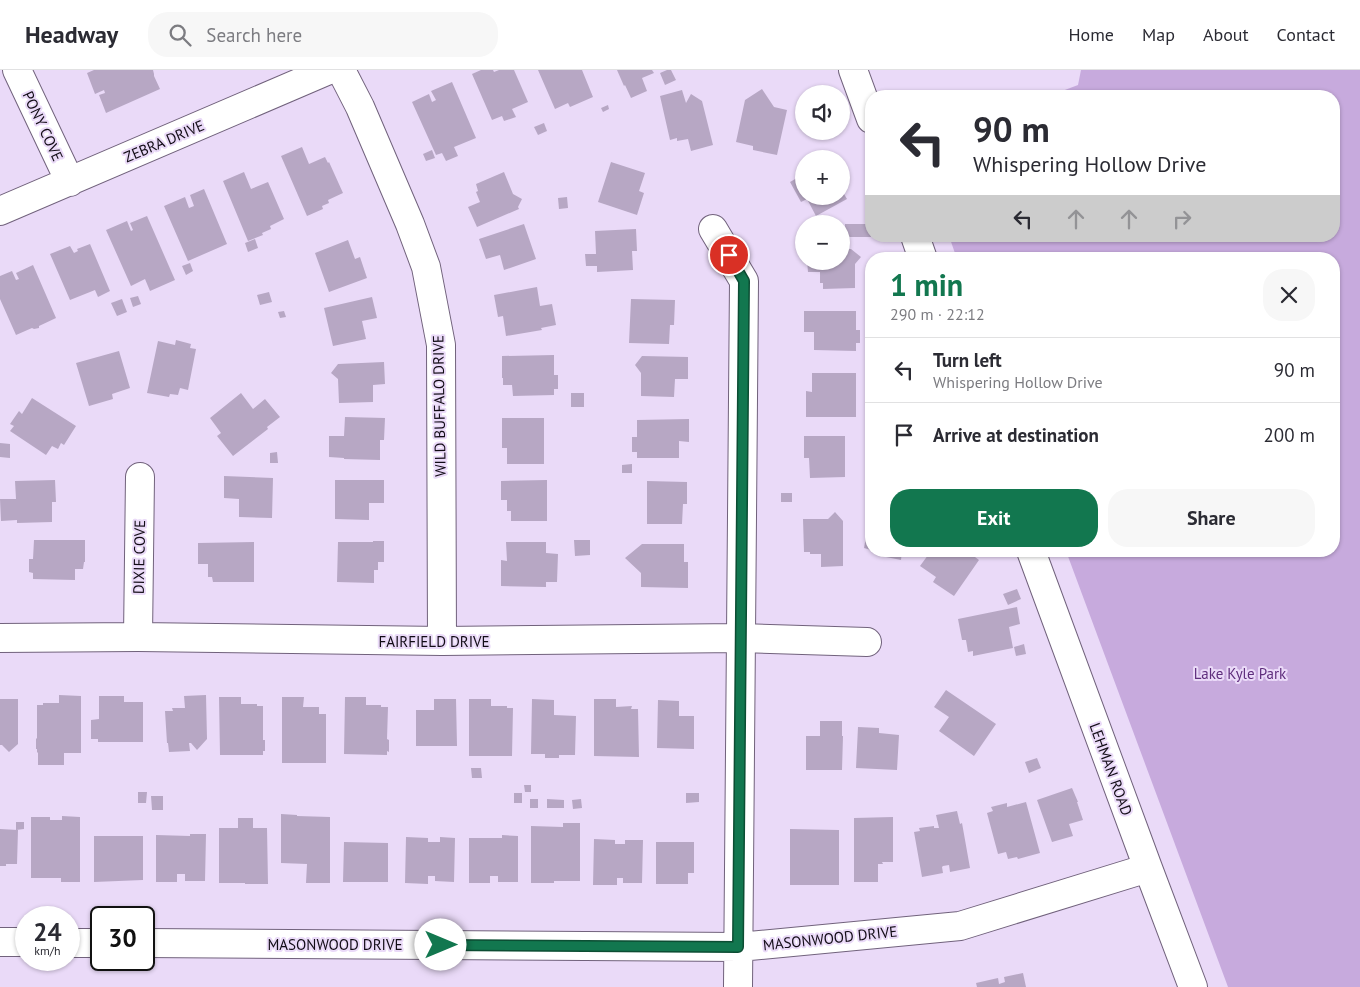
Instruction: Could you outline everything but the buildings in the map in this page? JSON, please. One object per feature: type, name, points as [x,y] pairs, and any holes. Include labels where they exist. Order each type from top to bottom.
[{"type":"street","name":"PONY COVE","points":[[17,70],[70,182]]},
{"type":"street","name":"ZEBRA DRIVE","points":[[0,211],[328,70]]},
{"type":"street","name":"WILD BUFFALO DRIVE","points":[[341,70],[360,107],[410,224],[426,267],[441,345],[442,641]]},
{"type":"street","points":[[853,70],[865,103]]},
{"type":"street","points":[[713,229],[744,281],[738,987]]},
{"type":"street","name":"DIXIE COVE","points":[[138,637],[140,477]]},
{"type":"street","name":"LEHMAN ROAD","points":[[1033,557],[1193,987]]},
{"type":"street","name":"FAIRFIELD DRIVE","points":[[0,638],[138,637],[442,641],[740,638],[867,642]]},
{"type":"street","name":"MASONWOOD DRIVE","points":[[155,943],[738,947],[960,926],[1148,868]]},
{"type":"street","points":[[0,942],[15,942]]},
{"type":"green space","name":"Lake Kyle Park","points":[[1081,70],[1360,70],[1360,987],[1228,987],[1068,557],[1340,557],[1340,252],[955,252],[951,242],[1340,242],[1340,90],[1065,90],[1078,85]]},
{"type":"route","points":[[441,945],[738,947],[744,281],[729,255]]}]
